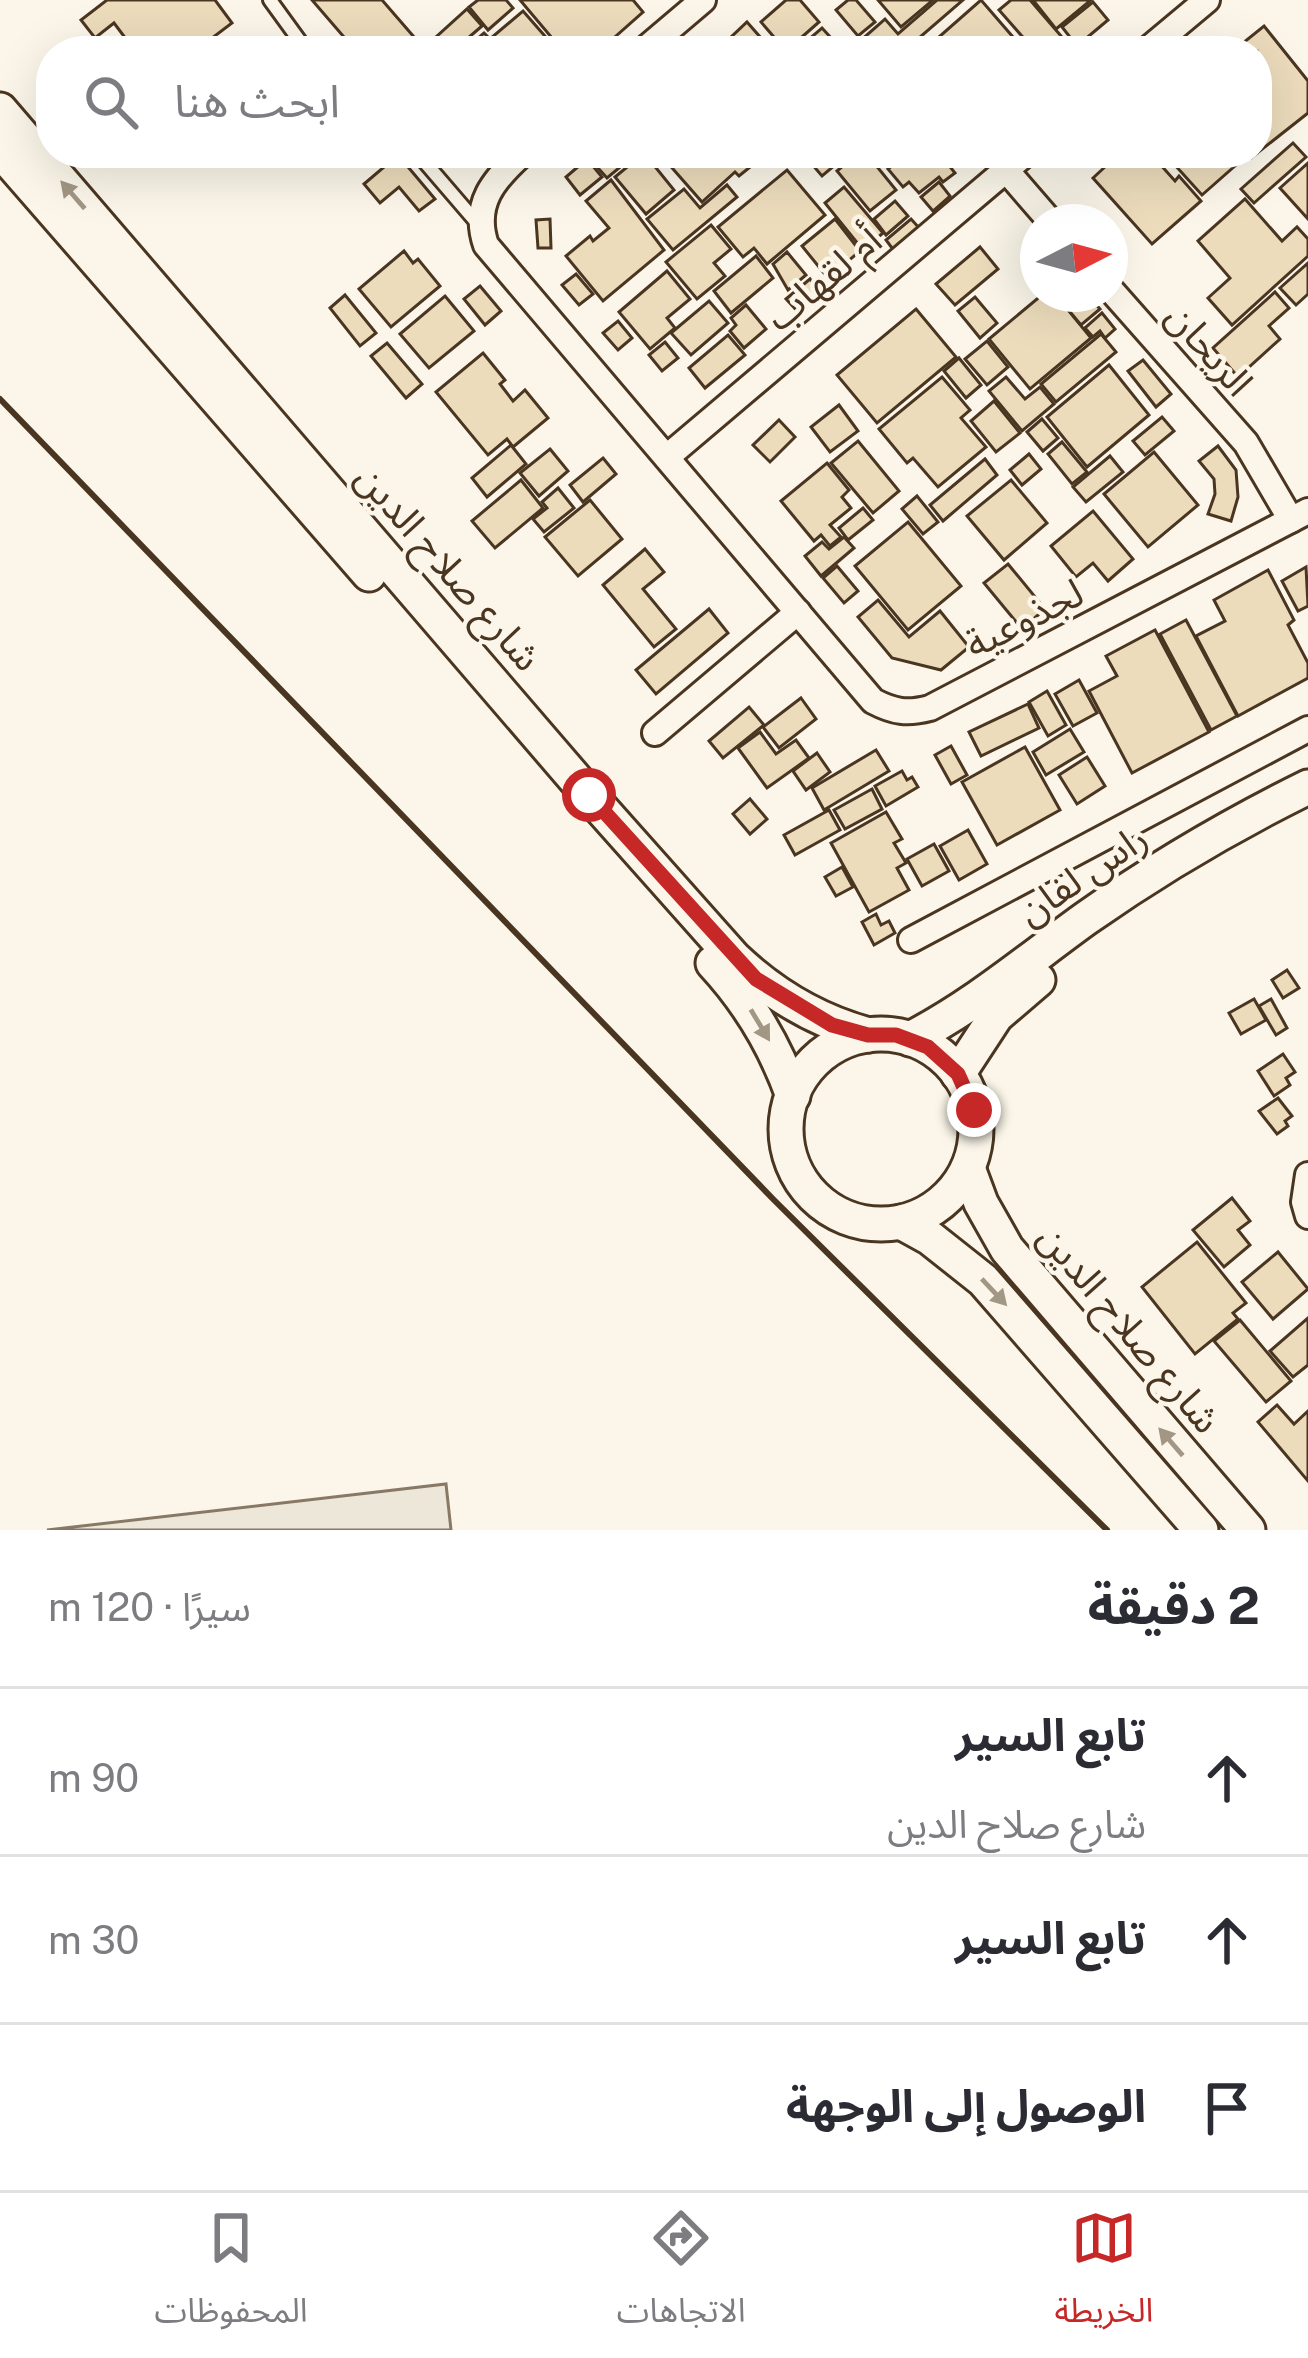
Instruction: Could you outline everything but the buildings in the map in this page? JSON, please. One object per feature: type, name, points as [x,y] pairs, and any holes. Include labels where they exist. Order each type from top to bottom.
[{"type":"street","points":[[661,36],[703,0]]},
{"type":"street","points":[[1164,36],[1207,0]]},
{"type":"street","name":"شارع صلاح الدين","points":[[0,110],[36,152]]},
{"type":"street","name":"شارع صلاح الدين","points":[[0,150],[729,982],[769,1039],[793,1096]]},
{"type":"street","name":"شارع صلاح الدين","points":[[50,168],[734,958],[793,1004],[832,1025],[868,1035]]},
{"type":"street","points":[[479,225],[487,192],[510,168]]},
{"type":"street","name":"أم لقهاب","points":[[667,457],[1008,168]]},
{"type":"street","points":[[1006,170],[1035,204]]},
{"type":"street","name":"لجذوعية","points":[[479,225],[486,244],[873,701],[890,710],[908,713],[930,707],[1299,515]]},
{"type":"street","name":"الريحان","points":[[1128,309],[1246,443],[1299,515]]},
{"type":"street","points":[[655,733],[798,612]]},
{"type":"street","name":"راس لفان","points":[[911,940],[1308,729]]},
{"type":"street","name":"راس لفان","points":[[910,1039],[958,1014],[1154,874],[1308,787]]},
{"type":"street","name":"راس لفان","points":[[958,1074],[997,1016],[1060,963],[1166,890],[1244,843],[1308,812]]},
{"type":"street","points":[[868,1035],[910,1039],[945,1058],[958,1074],[974,1110],[976,1130],[968,1168],[941,1204],[901,1222],[856,1221],[815,1198],[796,1170],[787,1133],[793,1096],[822,1055],[836,1046],[868,1035]]},
{"type":"street","name":"شارع صلاح الدين","points":[[968,1168],[1007,1249],[1248,1530]]},
{"type":"street","points":[[1308,1175],[1304,1202],[1308,1216]]},
{"type":"street","name":"شارع صلاح الدين","points":[[901,1222],[944,1248],[983,1280],[1201,1530]]},
{"type":"lane","points":[[270,0],[296,36]]},
{"type":"lane","points":[[429,168],[479,225]]},
{"type":"shaded area","points":[[446,1484],[451,1530],[47,1530]]},
{"type":"wall","points":[[0,399],[774,1200],[1107,1530]]},
{"type":"route","points":[[589,795],[756,979],[832,1025],[868,1035],[896,1035],[928,1047],[958,1074],[974,1110]]}]
